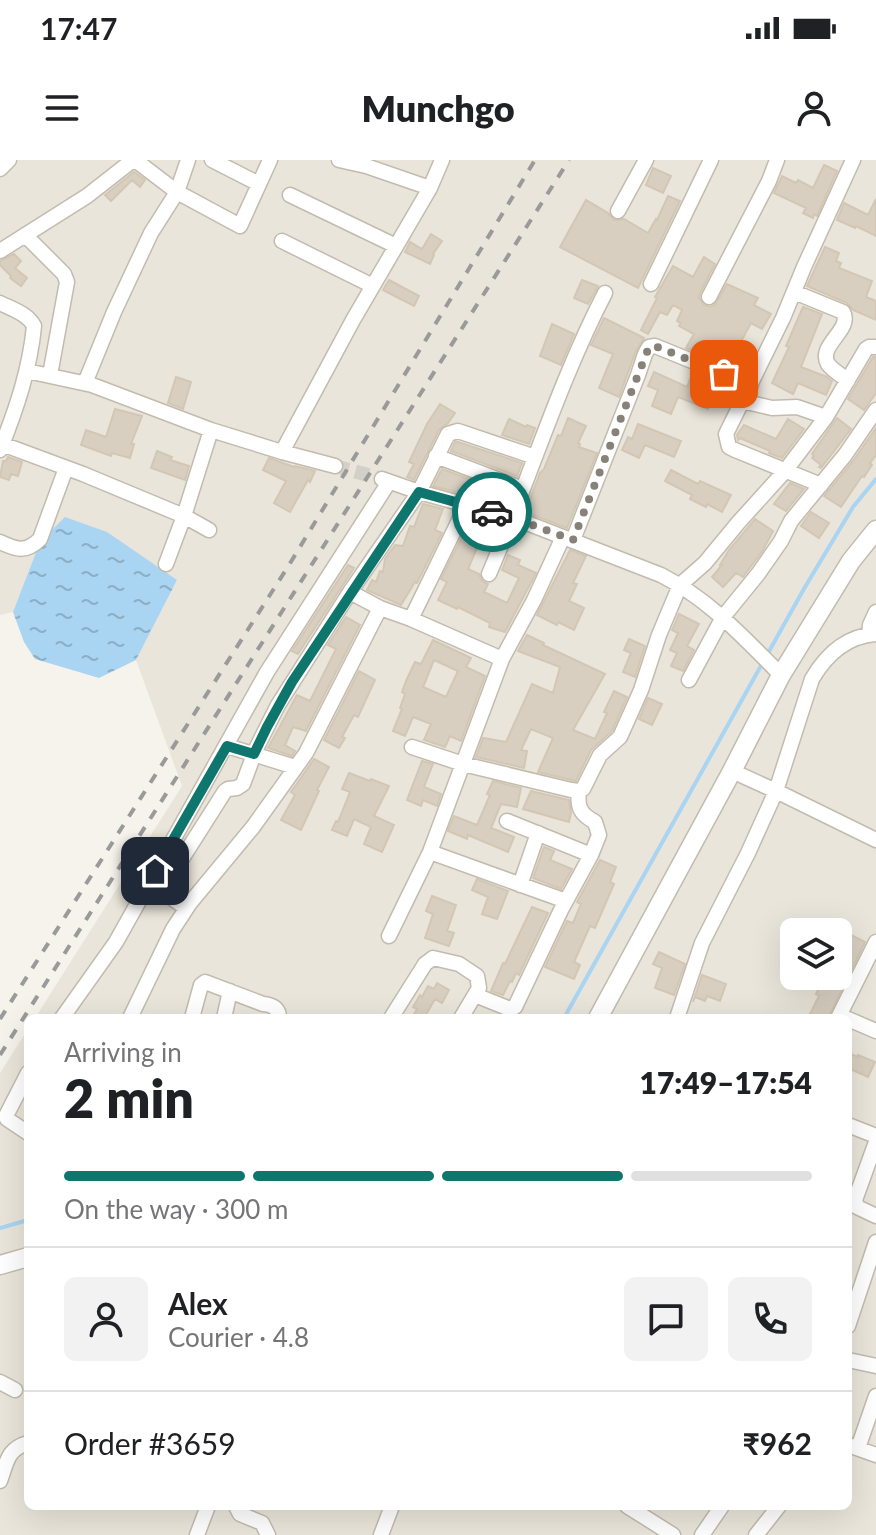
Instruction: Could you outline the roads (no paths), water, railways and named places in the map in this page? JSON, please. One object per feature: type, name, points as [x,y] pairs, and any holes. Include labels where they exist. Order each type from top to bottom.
[{"type":"street","points":[[0,169],[9,160]]},
{"type":"street","points":[[0,251],[87,196],[134,160],[177,192],[240,226],[270,160]]},
{"type":"street","points":[[85,383],[114,312],[145,246],[177,192],[188,160]]},
{"type":"street","points":[[212,160],[259,184]]},
{"type":"street","points":[[339,160],[371,164],[430,188]]},
{"type":"street","points":[[282,452],[430,188],[442,160]]},
{"type":"street","points":[[618,211],[646,160]]},
{"type":"street","points":[[651,284],[711,160]]},
{"type":"street","points":[[709,297],[777,160]]},
{"type":"street","points":[[821,485],[729,447],[726,434],[853,160]]},
{"type":"street","points":[[290,195],[396,246]]},
{"type":"street","points":[[25,235],[64,274],[67,282],[50,375]]},
{"type":"street","points":[[282,241],[373,286]]},
{"type":"street","points":[[794,292],[846,315],[846,322],[826,353],[826,361],[848,380]]},
{"type":"street","points":[[489,574],[514,518],[549,419],[588,325],[605,293]]},
{"type":"street","points":[[0,303],[25,316],[34,326],[17,408],[1,447],[66,468],[184,516],[209,530]]},
{"type":"street","points":[[389,936],[430,852],[502,659],[568,539],[649,347],[655,346],[751,385]]},
{"type":"street","points":[[475,995],[502,1007],[515,1007],[591,855],[599,835],[595,822],[580,811],[579,791],[585,786],[600,755],[620,737],[680,585],[705,563],[785,471],[826,417],[866,349],[876,347]]},
{"type":"street","points":[[27,371],[85,383],[211,430],[335,466]]},
{"type":"street","points":[[742,401],[772,408],[797,407],[826,417]]},
{"type":"street","points":[[689,680],[723,617],[758,574],[791,521],[845,455],[876,410]]},
{"type":"street","points":[[166,564],[211,430]]},
{"type":"street","points":[[186,908],[166,894],[164,887],[225,791],[243,784],[278,705],[419,492],[448,434],[458,431],[535,457]]},
{"type":"street","points":[[436,456],[523,489]]},
{"type":"street","points":[[0,542],[20,549],[32,547],[40,539],[66,468]]},
{"type":"street","points":[[65,1014],[116,942],[288,638],[385,480],[514,518],[661,575],[723,617],[781,675]]},
{"type":"street","points":[[411,619],[467,504]]},
{"type":"street","points":[[600,1014],[781,675],[851,561],[876,530]]},
{"type":"street","points":[[350,592],[380,608],[502,659]]},
{"type":"street","points":[[132,1014],[186,908],[253,827],[306,753],[380,608]]},
{"type":"street","points":[[678,1014],[702,943],[776,791],[812,679],[820,665],[847,641],[873,634],[870,625],[876,612]]},
{"type":"street","points":[[227,746],[295,767]]},
{"type":"street","points":[[412,747],[463,764],[579,791]]},
{"type":"street","points":[[732,771],[876,840]]},
{"type":"street","points":[[507,821],[591,855]]},
{"type":"street","points":[[520,885],[538,833]]},
{"type":"street","points":[[430,852],[566,901]]},
{"type":"street","points":[[844,1014],[876,942]]},
{"type":"street","points":[[394,1014],[425,964],[433,958],[459,964],[477,976],[479,988],[463,1014]]},
{"type":"street","points":[[193,1014],[201,985],[205,982],[271,1005],[278,1014]]},
{"type":"street","points":[[225,1014],[230,991]]},
{"type":"street","points":[[852,1021],[876,1031]]},
{"type":"street","points":[[24,1081],[6,1116],[24,1130]]},
{"type":"street","points":[[852,1127],[876,1136]]},
{"type":"street","points":[[876,1142],[855,1200],[857,1207],[876,1216]]},
{"type":"street","points":[[852,1314],[876,1242]]},
{"type":"street","points":[[0,1265],[24,1258]]},
{"type":"street","points":[[852,1279],[862,1285]]},
{"type":"street","points":[[852,1361],[876,1366]]},
{"type":"street","points":[[0,1382],[15,1390]]},
{"type":"street","points":[[876,1396],[853,1447],[876,1455]]},
{"type":"street","points":[[0,1481],[12,1451],[24,1444]]},
{"type":"street","points":[[197,1535],[206,1510]]},
{"type":"street","points":[[238,1510],[262,1523],[262,1532]]},
{"type":"street","points":[[381,1535],[390,1510]]},
{"type":"street","points":[[633,1510],[673,1535]]},
{"type":"street","points":[[702,1535],[719,1510]]},
{"type":"street","points":[[756,1535],[776,1510]]},
{"type":"water","points":[[65,517],[107,532],[177,580],[136,660],[99,678],[35,659],[24,642],[13,612],[40,542]]},
{"type":"waterway","points":[[566,1014],[805,587],[853,507],[876,479]]},
{"type":"waterway","points":[[0,1228],[24,1221]]},
{"type":"tunnel","points":[[335,466],[382,479]]},
{"type":"railway","points":[[0,1019],[289,565],[535,160]]},
{"type":"railway","points":[[26,1014],[569,160]]},
{"type":"railway","points":[[0,1055],[24,1017]]}]
